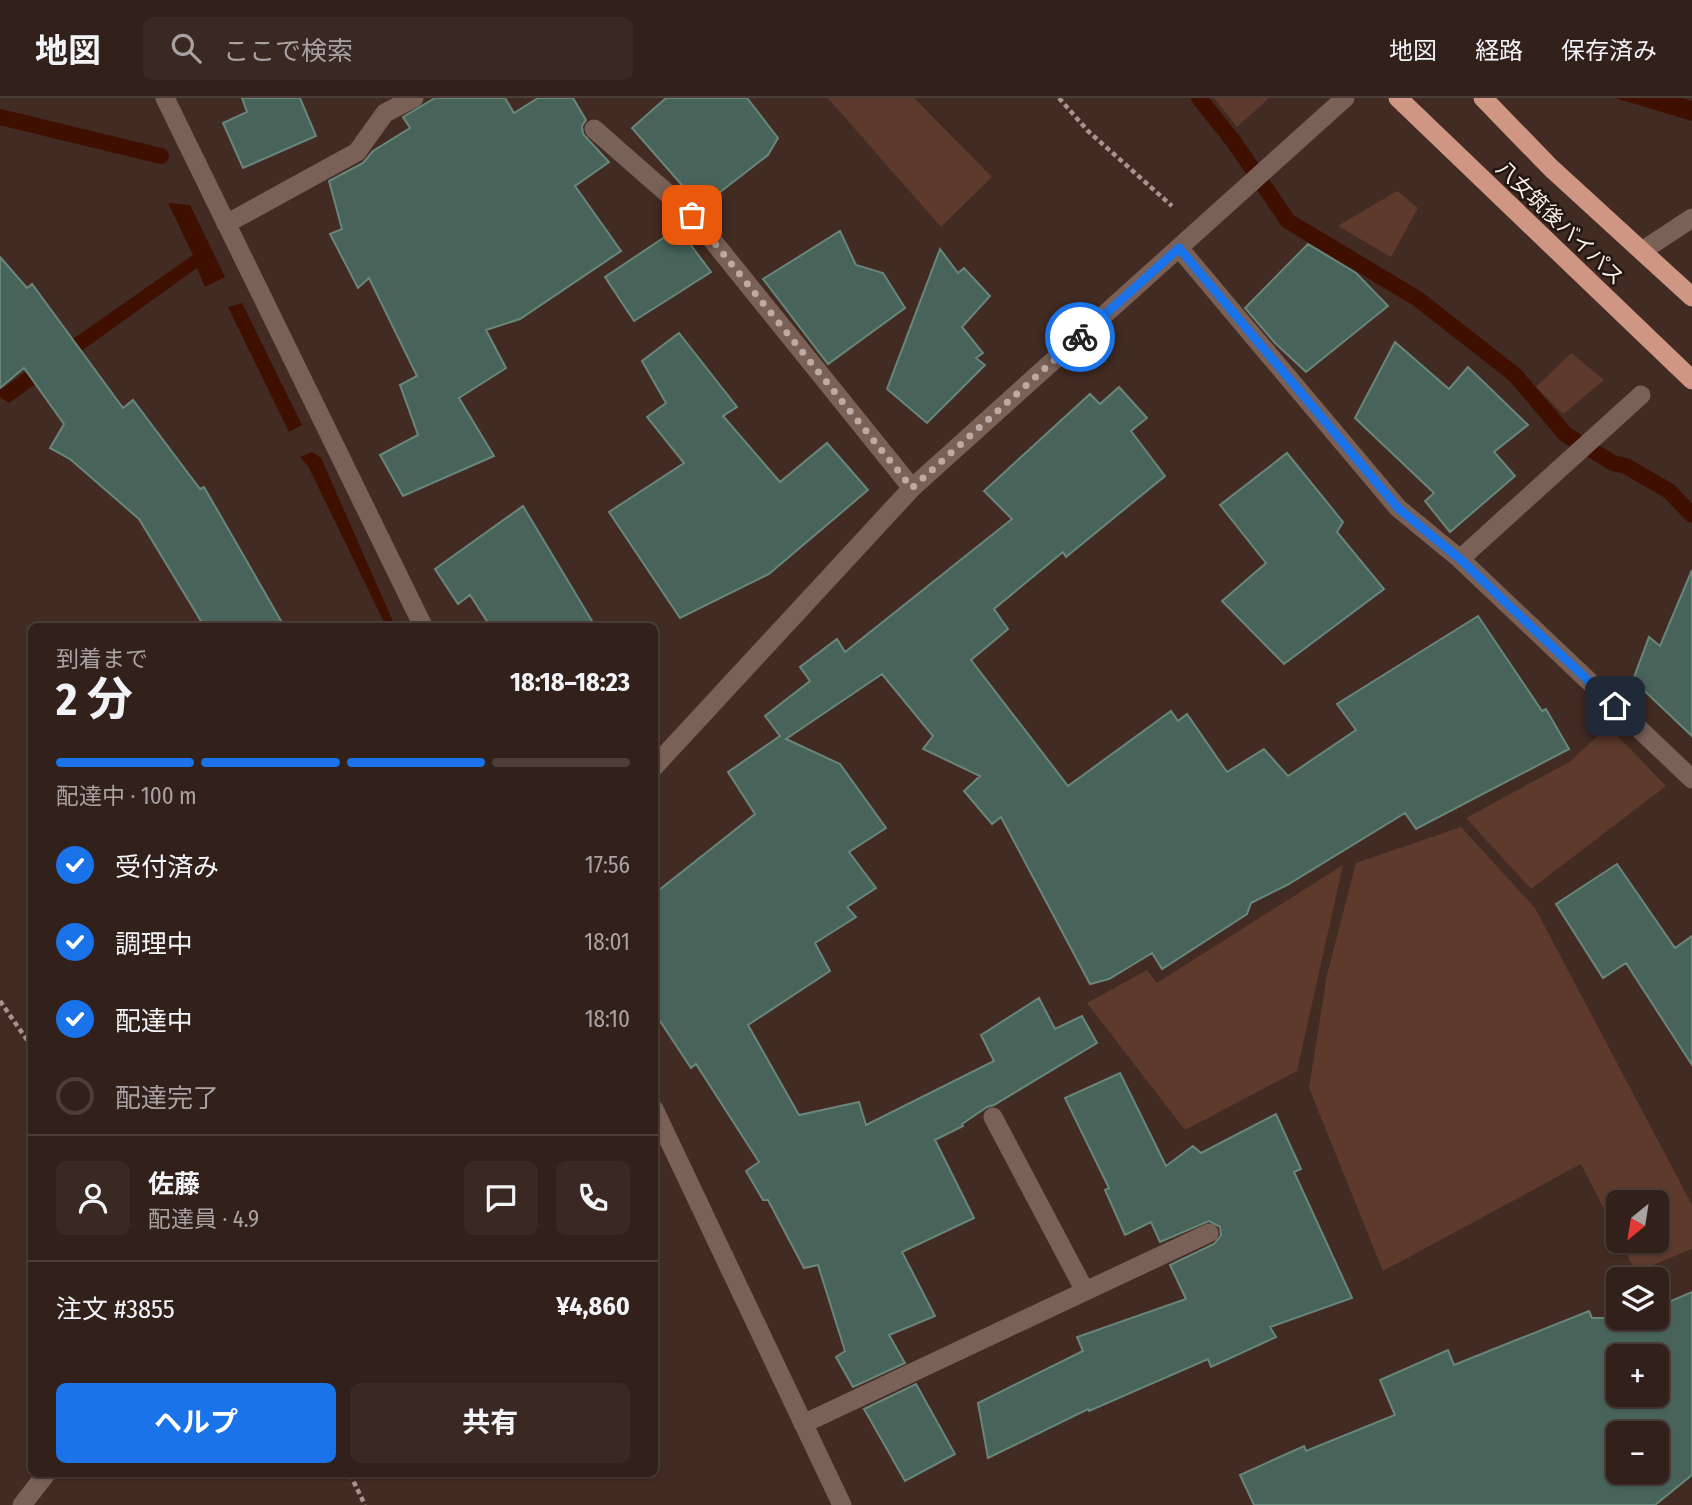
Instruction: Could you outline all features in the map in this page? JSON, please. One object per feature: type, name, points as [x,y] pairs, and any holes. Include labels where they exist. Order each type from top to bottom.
[{"type":"highway","name":"八女筑後バイパス","points":[[1398,98],[1692,380]]},
{"type":"highway","name":"八女筑後バイパス","points":[[1483,98],[1551,168],[1692,297]]},
{"type":"street","points":[[165,98],[421,623]]},
{"type":"street","points":[[226,224],[357,152],[385,113],[414,98]]},
{"type":"street","points":[[658,763],[912,488],[1345,98]]},
{"type":"street","points":[[594,129],[692,215],[912,488]]},
{"type":"street","points":[[1642,251],[1692,218]]},
{"type":"street","points":[[1179,248],[1398,508],[1460,559],[1692,779]]},
{"type":"street","points":[[1460,559],[1642,395]]},
{"type":"street","points":[[658,1117],[842,1505]]},
{"type":"street","points":[[993,1117],[1085,1291]]},
{"type":"street","points":[[803,1424],[1209,1233]]},
{"type":"street","points":[[22,1505],[44,1477]]},
{"type":"path","points":[[1059,98],[1088,131],[1199,230]]},
{"type":"path","points":[[0,1001],[28,1041]]},
{"type":"path","points":[[351,1477],[365,1505]]},
{"type":"shaded area","points":[[828,98],[914,98],[992,177],[941,227]]},
{"type":"shaded area","points":[[1214,98],[1269,98],[1237,127]]},
{"type":"shaded area","points":[[1615,98],[1682,98],[1692,101],[1692,121]]},
{"type":"shaded area","points":[[1397,191],[1418,208],[1391,257],[1338,226]]},
{"type":"shaded area","points":[[168,203],[190,205],[225,277],[205,287],[197,268],[9,403],[0,397],[0,390],[193,255]]},
{"type":"shaded area","points":[[242,303],[302,425],[289,432],[228,307]]},
{"type":"shaded area","points":[[1571,353],[1604,380],[1563,414],[1536,387]]},
{"type":"shaded area","points":[[312,452],[321,458],[394,623],[385,623],[308,466],[300,457]]},
{"type":"shaded area","points":[[1608,726],[1666,786],[1531,889],[1466,818],[1571,761]]},
{"type":"shaded area","points":[[1461,827],[1535,908],[1692,1205],[1692,1249],[1648,1267],[1633,1267],[1626,1253],[1670,1253],[1670,1190],[1606,1190],[1606,1213],[1581,1164],[1383,1271],[1309,1088],[1327,975],[1356,863]]},
{"type":"shaded area","points":[[1343,865],[1297,1071],[1185,1130],[1087,1003],[1147,970],[1157,983]]},
{"type":"building","points":[[242,98],[300,98],[316,136],[243,168],[223,123],[247,112]]},
{"type":"building","points":[[435,98],[505,98],[514,113],[538,98],[573,98],[586,120],[582,126],[583,134],[609,162],[575,186],[621,251],[520,319],[486,330],[506,368],[459,398],[494,456],[403,496],[380,455],[418,435],[400,385],[417,376],[369,278],[358,288],[330,234],[342,229],[329,181],[363,163],[373,151],[410,128],[403,117]]},
{"type":"building","points":[[666,98],[747,98],[778,138],[768,155],[701,207],[632,128]]},
{"type":"building","points":[[678,228],[711,272],[634,321],[605,277]]},
{"type":"building","points":[[840,231],[856,265],[883,273],[905,308],[828,364],[763,279]]},
{"type":"building","points":[[1308,244],[1356,273],[1388,306],[1306,372],[1275,343],[1245,308]]},
{"type":"building","points":[[940,249],[958,273],[964,268],[990,296],[962,327],[983,353],[976,358],[985,365],[927,423],[887,389]]},
{"type":"building","points":[[0,257],[27,288],[32,284],[123,408],[133,400],[200,489],[204,487],[282,623],[202,623],[139,519],[70,459],[50,448],[64,424],[24,368],[0,388]]},
{"type":"building","points":[[679,333],[737,407],[723,416],[780,482],[827,443],[868,490],[769,574],[680,618],[609,512],[684,463],[647,417],[666,403],[642,361]]},
{"type":"building","points":[[1395,342],[1449,389],[1468,367],[1528,425],[1494,452],[1515,476],[1450,532],[1425,501],[1434,493],[1355,418]]},
{"type":"building","points":[[1119,387],[1147,418],[1131,431],[1165,476],[1066,557],[1063,552],[994,609],[1008,629],[971,660],[1068,786],[1171,711],[1178,721],[1187,714],[1227,772],[1264,749],[1288,776],[1356,730],[1337,704],[1478,616],[1542,711],[1546,709],[1569,749],[1416,829],[1405,813],[1287,885],[1251,903],[1247,914],[1162,969],[1152,953],[1109,979],[1090,984],[1001,817],[992,824],[964,791],[980,776],[923,749],[933,736],[882,674],[786,739],[840,764],[886,828],[849,852],[876,888],[847,907],[856,917],[815,943],[830,971],[748,1025],[799,1115],[859,1102],[866,1125],[994,1061],[981,1035],[1039,998],[1055,1029],[1082,1016],[1097,1043],[987,1107],[962,1124],[963,1126],[935,1140],[974,1218],[902,1252],[935,1316],[889,1335],[905,1363],[853,1387],[836,1357],[845,1351],[818,1265],[804,1268],[768,1200],[763,1200],[746,1171],[759,1162],[696,1064],[691,1068],[658,1018],[658,891],[755,814],[728,772],[780,736],[765,716],[810,681],[800,667],[837,639],[845,652],[1012,519],[984,491],[1090,394],[1100,404]]},
{"type":"building","points":[[1287,453],[1343,522],[1337,532],[1384,589],[1284,664],[1222,601],[1266,563],[1220,505]]},
{"type":"building","points":[[523,506],[593,623],[488,623],[470,595],[458,604],[435,569]]},
{"type":"building","points":[[1692,570],[1692,736],[1633,680],[1649,637],[1660,646]]},
{"type":"building","points":[[1617,864],[1675,948],[1692,936],[1692,1065],[1626,963],[1603,978],[1556,904]]},
{"type":"building","points":[[1120,1073],[1166,1166],[1193,1146],[1201,1153],[1276,1114],[1301,1169],[1294,1172],[1352,1298],[1270,1327],[1276,1337],[1211,1367],[1208,1359],[1089,1411],[1088,1409],[988,1458],[978,1403],[1083,1351],[1077,1337],[1186,1299],[1170,1265],[1214,1244],[1221,1235],[1220,1227],[1209,1221],[1160,1242],[1151,1222],[1125,1235],[1105,1190],[1109,1188],[1065,1098]]},
{"type":"building","points":[[1692,1292],[1692,1475],[1655,1505],[1254,1505],[1240,1475],[1304,1446],[1306,1451],[1395,1415],[1380,1380],[1448,1350],[1454,1365],[1589,1311],[1592,1318],[1606,1318],[1606,1330],[1669,1330],[1669,1302]]},
{"type":"building","points":[[916,1384],[955,1454],[905,1481],[864,1409]]},
{"type":"waterway","points":[[1199,98],[1234,142],[1288,221],[1418,299],[1515,375],[1565,434],[1613,463],[1626,466],[1669,491],[1692,515]]},
{"type":"waterway","points":[[0,117],[161,156]]},
{"type":"way so far","points":[[692,215],[912,488],[1080,337]]},
{"type":"route","points":[[1080,337],[1179,248],[1398,508],[1460,559],[1615,706]]}]
